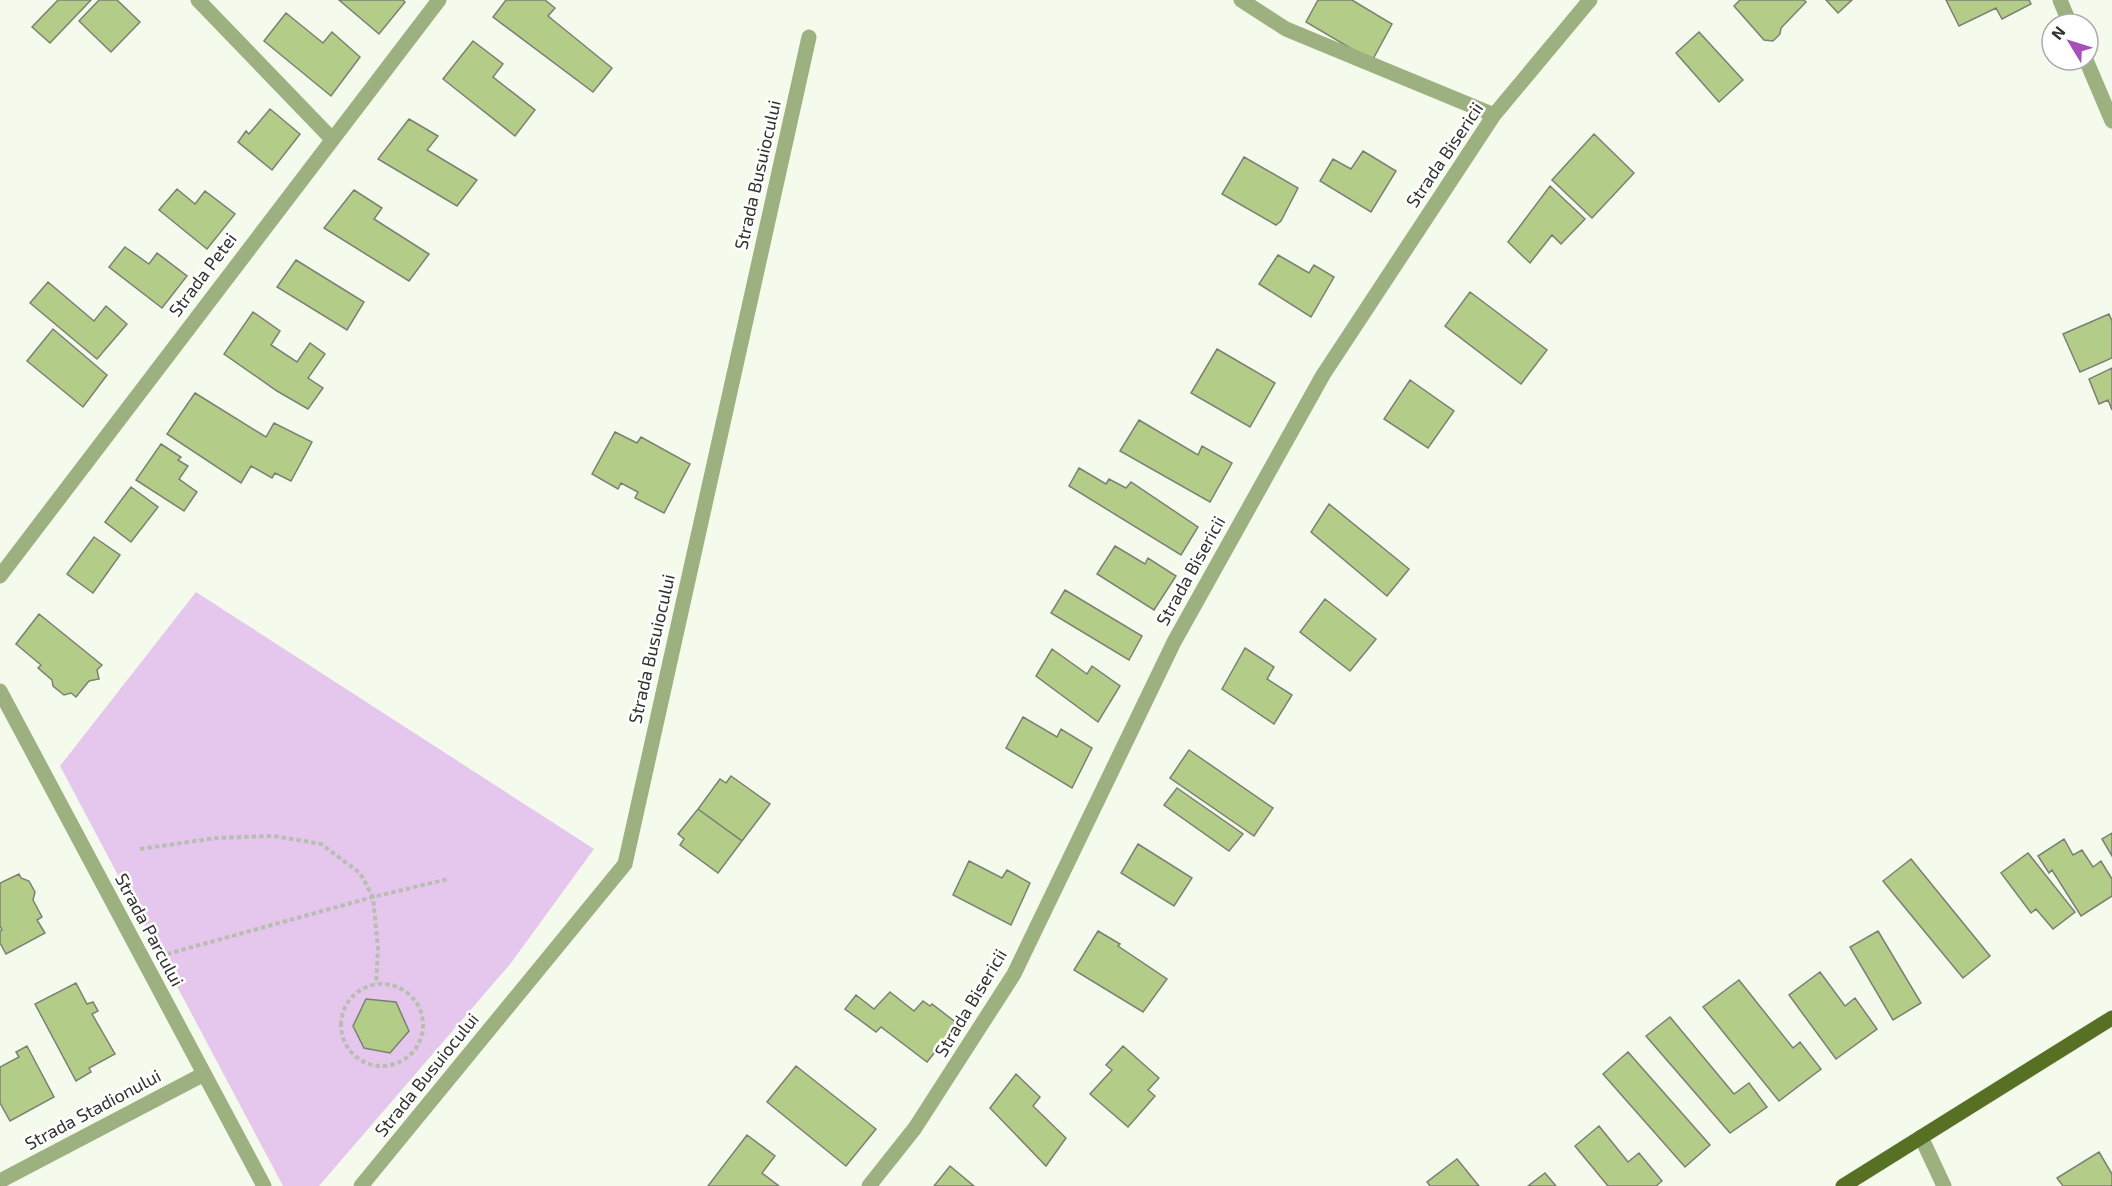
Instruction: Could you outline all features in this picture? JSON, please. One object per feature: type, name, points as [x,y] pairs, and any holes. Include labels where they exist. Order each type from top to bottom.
[{"type":"main road","points":[[1844,1186],[2112,1018]]},
{"type":"street","points":[[198,0],[331,138]]},
{"type":"street","name":"Strada Petei","points":[[0,576],[331,138],[439,0]]},
{"type":"street","points":[[1241,0],[1286,29],[1494,115]]},
{"type":"street","name":"Strada Bisericii","points":[[869,1186],[915,1128],[1014,974],[1174,642],[1323,375],[1494,115],[1590,0]]},
{"type":"street","name":"Strada Busuiocului","points":[[361,1186],[625,864],[809,37]]},
{"type":"street","points":[[2091,72],[2112,121]]},
{"type":"street","name":"Strada Parcului","points":[[0,691],[264,1186]]},
{"type":"street","name":"Strada Stadionului","points":[[0,1181],[204,1074]]},
{"type":"street","points":[[1921,1137],[1944,1186]]},
{"type":"path","points":[[140,849],[216,838],[273,836],[321,844],[360,873],[373,897],[378,948],[376,984]]},
{"type":"path","points":[[143,961],[373,897],[448,879]]},
{"type":"path","points":[[376,984],[389,984],[402,989],[412,997],[420,1009],[423,1022],[422,1035],[416,1048],[407,1058],[395,1064],[381,1066],[368,1064],[356,1057],[347,1047],[341,1035],[340,1021],[344,1007],[352,996],[363,988],[376,984]]},
{"type":"shaded area","points":[[196,592],[594,849],[511,963],[319,1186],[283,1186],[60,766]]},
{"type":"building","points":[[58,0],[91,0],[50,43],[32,27]]},
{"type":"building","points":[[99,0],[117,0],[140,22],[111,52],[79,21]]},
{"type":"building","points":[[339,0],[403,0],[405,2],[379,34]]},
{"type":"building","points":[[506,0],[545,0],[555,8],[548,16],[612,68],[593,92],[493,17]]},
{"type":"building","points":[[1318,0],[1352,0],[1392,24],[1372,61],[1306,22]]},
{"type":"building","points":[[1740,0],[1804,0],[1806,2],[1781,28],[1780,34],[1773,41],[1764,40],[1734,6]]},
{"type":"building","points":[[1826,0],[1852,0],[1838,13]]},
{"type":"building","points":[[1946,0],[2029,0],[2031,4],[2002,19],[1996,8],[1959,26]]},
{"type":"building","points":[[286,13],[323,43],[332,32],[360,57],[331,96],[264,41]]},
{"type":"building","points":[[1699,32],[1743,80],[1719,102],[1676,53]]},
{"type":"building","points":[[473,41],[503,64],[493,77],[535,110],[515,136],[443,79]]},
{"type":"building","points":[[270,109],[300,134],[272,170],[238,142],[246,131],[249,134]]},
{"type":"building","points":[[409,119],[438,136],[427,150],[477,180],[457,206],[378,159]]},
{"type":"building","points":[[1594,134],[1634,173],[1592,218],[1552,180]]},
{"type":"building","points":[[1363,151],[1396,171],[1371,212],[1320,181],[1333,159],[1351,169]]},
{"type":"building","points":[[1244,157],[1298,188],[1281,221],[1276,225],[1222,194]]},
{"type":"building","points":[[1550,186],[1585,219],[1561,244],[1552,235],[1530,263],[1508,242]]},
{"type":"building","points":[[177,189],[195,204],[205,191],[235,214],[207,249],[159,210]]},
{"type":"building","points":[[354,190],[382,208],[374,219],[429,254],[409,281],[324,228]]},
{"type":"building","points":[[125,247],[149,264],[157,253],[187,276],[162,308],[109,267]]},
{"type":"building","points":[[1278,255],[1309,273],[1314,265],[1334,277],[1311,317],[1259,284]]},
{"type":"building","points":[[296,260],[364,302],[347,330],[277,287]]},
{"type":"building","points":[[48,282],[94,321],[106,306],[127,324],[97,359],[30,303]]},
{"type":"building","points":[[1470,292],[1547,350],[1521,384],[1445,326]]},
{"type":"building","points":[[253,312],[280,331],[271,345],[297,362],[310,343],[325,354],[308,378],[323,388],[308,409],[277,391],[224,354]]},
{"type":"building","points":[[2109,314],[2112,321],[2112,358],[2080,372],[2063,334]]},
{"type":"building","points":[[53,329],[107,375],[83,407],[27,361]]},
{"type":"building","points":[[1217,349],[1275,383],[1250,427],[1191,393]]},
{"type":"building","points":[[2112,368],[2112,410],[2108,400],[2099,404],[2089,379]]},
{"type":"building","points":[[1410,380],[1454,411],[1428,448],[1384,419]]},
{"type":"building","points":[[195,393],[266,437],[274,423],[312,442],[291,481],[275,473],[272,478],[251,466],[241,483],[167,434]]},
{"type":"building","points":[[1139,420],[1198,455],[1202,446],[1232,463],[1210,502],[1120,451]]},
{"type":"building","points":[[615,432],[637,443],[641,437],[690,464],[664,513],[635,498],[638,492],[621,483],[618,489],[592,474]]},
{"type":"building","points":[[161,444],[181,457],[178,460],[188,466],[179,479],[197,492],[184,511],[136,480]]},
{"type":"building","points":[[1079,468],[1106,484],[1109,479],[1126,488],[1131,482],[1198,527],[1181,555],[1069,486]]},
{"type":"building","points":[[131,487],[158,507],[131,542],[105,522]]},
{"type":"building","points":[[1329,504],[1409,569],[1387,596],[1311,532]]},
{"type":"building","points":[[94,537],[120,555],[93,593],[67,574]]},
{"type":"building","points":[[1115,546],[1145,564],[1148,558],[1176,576],[1154,610],[1097,574]]},
{"type":"building","points":[[1065,590],[1142,636],[1129,660],[1051,613]]},
{"type":"building","points":[[1325,599],[1376,639],[1350,671],[1300,632]]},
{"type":"building","points":[[39,614],[102,665],[97,670],[99,679],[89,681],[76,697],[71,693],[64,695],[53,686],[52,680],[38,668],[41,665],[16,644]]},
{"type":"building","points":[[1245,648],[1274,667],[1267,679],[1292,695],[1274,724],[1222,689]]},
{"type":"building","points":[[1052,649],[1087,674],[1092,666],[1120,686],[1098,722],[1036,676]]},
{"type":"building","points":[[1023,717],[1057,737],[1061,729],[1092,748],[1072,788],[1006,748]]},
{"type":"building","points":[[1189,750],[1273,808],[1254,836],[1170,778]]},
{"type":"building","points":[[731,776],[770,804],[742,841],[698,809],[720,779],[726,783]]},
{"type":"building","points":[[1177,788],[1243,834],[1229,851],[1164,805]]},
{"type":"building","points":[[698,809],[742,841],[718,873],[680,845],[684,839],[678,834]]},
{"type":"building","points":[[2112,833],[2112,856],[2102,839]]},
{"type":"building","points":[[2064,839],[2073,855],[2082,850],[2093,867],[2101,861],[2112,879],[2112,896],[2081,916],[2052,870],[2049,873],[2038,856]]},
{"type":"building","points":[[1138,844],[1192,878],[1174,906],[1121,873]]},
{"type":"building","points":[[2028,853],[2075,912],[2053,929],[2036,909],[2031,913],[2001,873]]},
{"type":"building","points":[[1911,859],[1990,956],[1963,978],[1883,881]]},
{"type":"building","points":[[969,861],[1002,878],[1007,870],[1030,883],[1011,925],[953,895]]},
{"type":"building","points":[[19,874],[21,878],[29,881],[35,892],[33,900],[42,917],[37,920],[45,933],[6,954],[0,943],[0,931],[2,930],[0,926],[0,883]]},
{"type":"building","points":[[1098,931],[1120,944],[1118,946],[1167,979],[1143,1012],[1074,970]]},
{"type":"building","points":[[1878,931],[1921,1003],[1893,1020],[1850,947]]},
{"type":"building","points":[[1820,972],[1845,1006],[1855,998],[1877,1029],[1836,1059],[1789,995]]},
{"type":"building","points":[[1739,980],[1793,1048],[1800,1042],[1821,1069],[1779,1101],[1703,1007]]},
{"type":"building","points":[[76,983],[87,1004],[93,1002],[98,1011],[92,1014],[115,1054],[89,1068],[91,1072],[76,1081],[35,1004]]},
{"type":"building","points":[[890,992],[914,1011],[923,1001],[930,1006],[932,1004],[958,1024],[927,1062],[881,1027],[876,1032],[845,1009],[856,995],[874,1009]]},
{"type":"building","points":[[366,999],[396,1002],[409,1031],[390,1053],[364,1048],[353,1026]]},
{"type":"building","points":[[1670,1017],[1734,1094],[1749,1083],[1767,1107],[1730,1133],[1646,1036]]},
{"type":"building","points":[[27,1046],[54,1097],[10,1121],[0,1103],[0,1067],[19,1057],[16,1052]]},
{"type":"building","points":[[1123,1046],[1159,1078],[1148,1090],[1155,1096],[1128,1127],[1090,1094],[1112,1070],[1106,1065]]},
{"type":"building","points":[[1628,1052],[1710,1145],[1685,1167],[1603,1074]]},
{"type":"building","points":[[796,1066],[876,1129],[846,1166],[767,1102]]},
{"type":"building","points":[[1016,1074],[1040,1097],[1033,1106],[1066,1138],[1046,1166],[990,1108]]},
{"type":"building","points":[[1599,1126],[1628,1162],[1639,1153],[1662,1181],[1656,1186],[1608,1186],[1575,1146]]},
{"type":"building","points":[[747,1135],[775,1156],[762,1173],[779,1186],[708,1186]]},
{"type":"building","points":[[2099,1152],[2112,1174],[2112,1186],[2063,1186],[2057,1178]]},
{"type":"building","points":[[1457,1159],[1479,1186],[1430,1186],[1427,1182]]},
{"type":"building","points":[[950,1166],[974,1186],[934,1186]]},
{"type":"building","points":[[1545,1173],[1556,1186],[1528,1186]]}]
